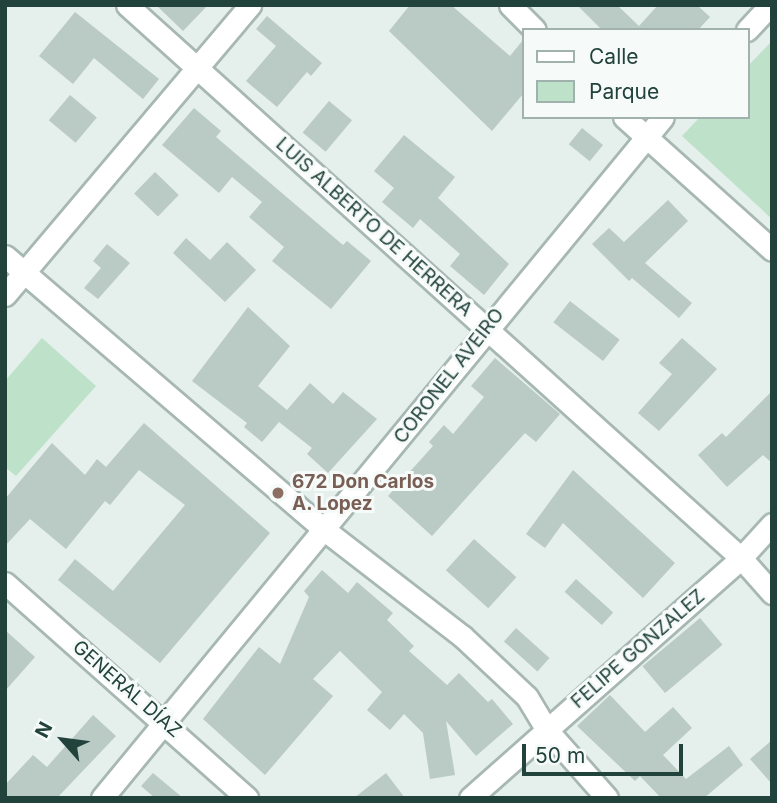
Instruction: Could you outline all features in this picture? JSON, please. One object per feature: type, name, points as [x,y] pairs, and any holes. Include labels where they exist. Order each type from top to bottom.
[{"type":"street","name":"LUIS ALBERTO DE HERRERA","points":[[127,5],[741,558],[772,593]]},
{"type":"street","points":[[5,295],[250,5]]},
{"type":"street","points":[[510,5],[533,28]]},
{"type":"street","points":[[749,28],[770,5]]},
{"type":"street","points":[[626,119],[772,250]]},
{"type":"street","name":"CORONEL AVEIRO","points":[[102,798],[326,531],[486,328],[661,119]]},
{"type":"street","points":[[5,256],[326,531],[462,636],[527,697],[546,729],[607,798]]},
{"type":"street","name":"FELIPE GONZALEZ","points":[[470,798],[741,558],[772,524]]},
{"type":"street","name":"GENERAL DÍAZ","points":[[5,583],[166,723],[247,798]]},
{"type":"green space","points":[[772,41],[772,219],[682,136],[698,119],[749,119],[749,65]]},
{"type":"green space","points":[[42,338],[96,386],[16,476],[5,467],[5,381]]},
{"type":"building","points":[[156,5],[208,5],[183,31]]},
{"type":"building","points":[[410,5],[451,5],[510,56],[522,41],[522,95],[492,131],[389,31]]},
{"type":"building","points":[[577,5],[617,5],[639,26],[658,5],[697,5],[710,17],[700,28],[600,28]]},
{"type":"building","points":[[75,12],[159,79],[143,99],[94,58],[73,84],[39,56]]},
{"type":"building","points":[[267,16],[322,63],[311,76],[307,72],[277,107],[246,81],[276,46],[256,29]]},
{"type":"building","points":[[70,95],[97,117],[76,143],[49,120]]},
{"type":"building","points":[[329,101],[352,120],[326,152],[303,132]]},
{"type":"building","points":[[194,108],[221,131],[216,137],[343,245],[347,241],[371,261],[331,309],[272,261],[284,247],[249,217],[262,202],[232,177],[219,193],[162,145]]},
{"type":"building","points":[[582,128],[603,145],[590,161],[569,144]]},
{"type":"building","points":[[404,135],[455,177],[438,198],[509,264],[484,295],[450,266],[460,254],[420,219],[413,228],[382,202],[394,188],[374,171]]},
{"type":"building","points":[[155,172],[179,195],[158,217],[134,194]]},
{"type":"building","points":[[668,200],[688,221],[645,263],[692,303],[679,318],[632,278],[629,281],[592,244],[609,228],[624,242]]},
{"type":"building","points":[[186,238],[210,260],[227,242],[256,270],[225,302],[173,253]]},
{"type":"building","points":[[107,244],[130,263],[98,299],[84,288],[101,268],[93,261]]},
{"type":"building","points":[[570,301],[620,340],[603,361],[553,322]]},
{"type":"building","points":[[248,307],[290,346],[258,386],[287,410],[310,383],[333,404],[343,392],[377,419],[328,473],[307,454],[312,448],[279,422],[262,442],[244,427],[247,423],[192,381]]},
{"type":"building","points":[[682,338],[717,369],[659,431],[638,413],[672,374],[659,363]]},
{"type":"building","points":[[495,358],[560,414],[536,442],[525,433],[432,536],[388,496],[433,446],[429,442],[444,425],[453,434],[484,397],[471,386]]},
{"type":"building","points":[[772,391],[772,463],[763,455],[727,487],[698,455],[722,433],[726,437]]},
{"type":"building","points":[[144,423],[270,533],[160,663],[58,580],[75,559],[113,591],[185,505],[139,470],[110,505],[105,501],[66,549],[30,519],[5,546],[5,499],[52,443],[85,475],[97,459],[106,467]]},
{"type":"building","points":[[573,470],[675,563],[643,598],[563,523],[545,548],[526,534]]},
{"type":"building","points":[[474,539],[516,577],[488,608],[446,570]]},
{"type":"building","points":[[322,570],[348,593],[357,582],[393,613],[387,620],[414,646],[409,651],[447,685],[459,673],[488,702],[492,699],[513,724],[476,756],[446,721],[455,775],[430,779],[423,733],[404,714],[390,730],[367,710],[382,692],[340,651],[313,679],[333,696],[265,775],[203,719],[259,647],[280,664],[309,597],[304,591]]},
{"type":"building","points":[[576,579],[613,612],[602,625],[565,592]]},
{"type":"building","points":[[700,618],[722,645],[665,693],[643,666]]},
{"type":"building","points":[[516,628],[549,658],[537,671],[504,641]]},
{"type":"building","points":[[5,630],[35,657],[5,691]]},
{"type":"building","points":[[610,695],[645,732],[673,707],[692,728],[663,755],[686,779],[729,746],[743,765],[704,798],[661,798],[640,776],[635,781],[577,726]]},
{"type":"building","points":[[93,715],[116,736],[57,798],[5,798],[5,785],[33,755],[47,767]]},
{"type":"building","points":[[772,740],[772,784],[750,759]]},
{"type":"building","points":[[153,773],[183,798],[155,798],[141,786]]},
{"type":"building","points":[[386,773],[405,798],[354,798]]},
{"type":"place","name":"672 Don Carlos A. Lopez","points":[[278,493]]}]
